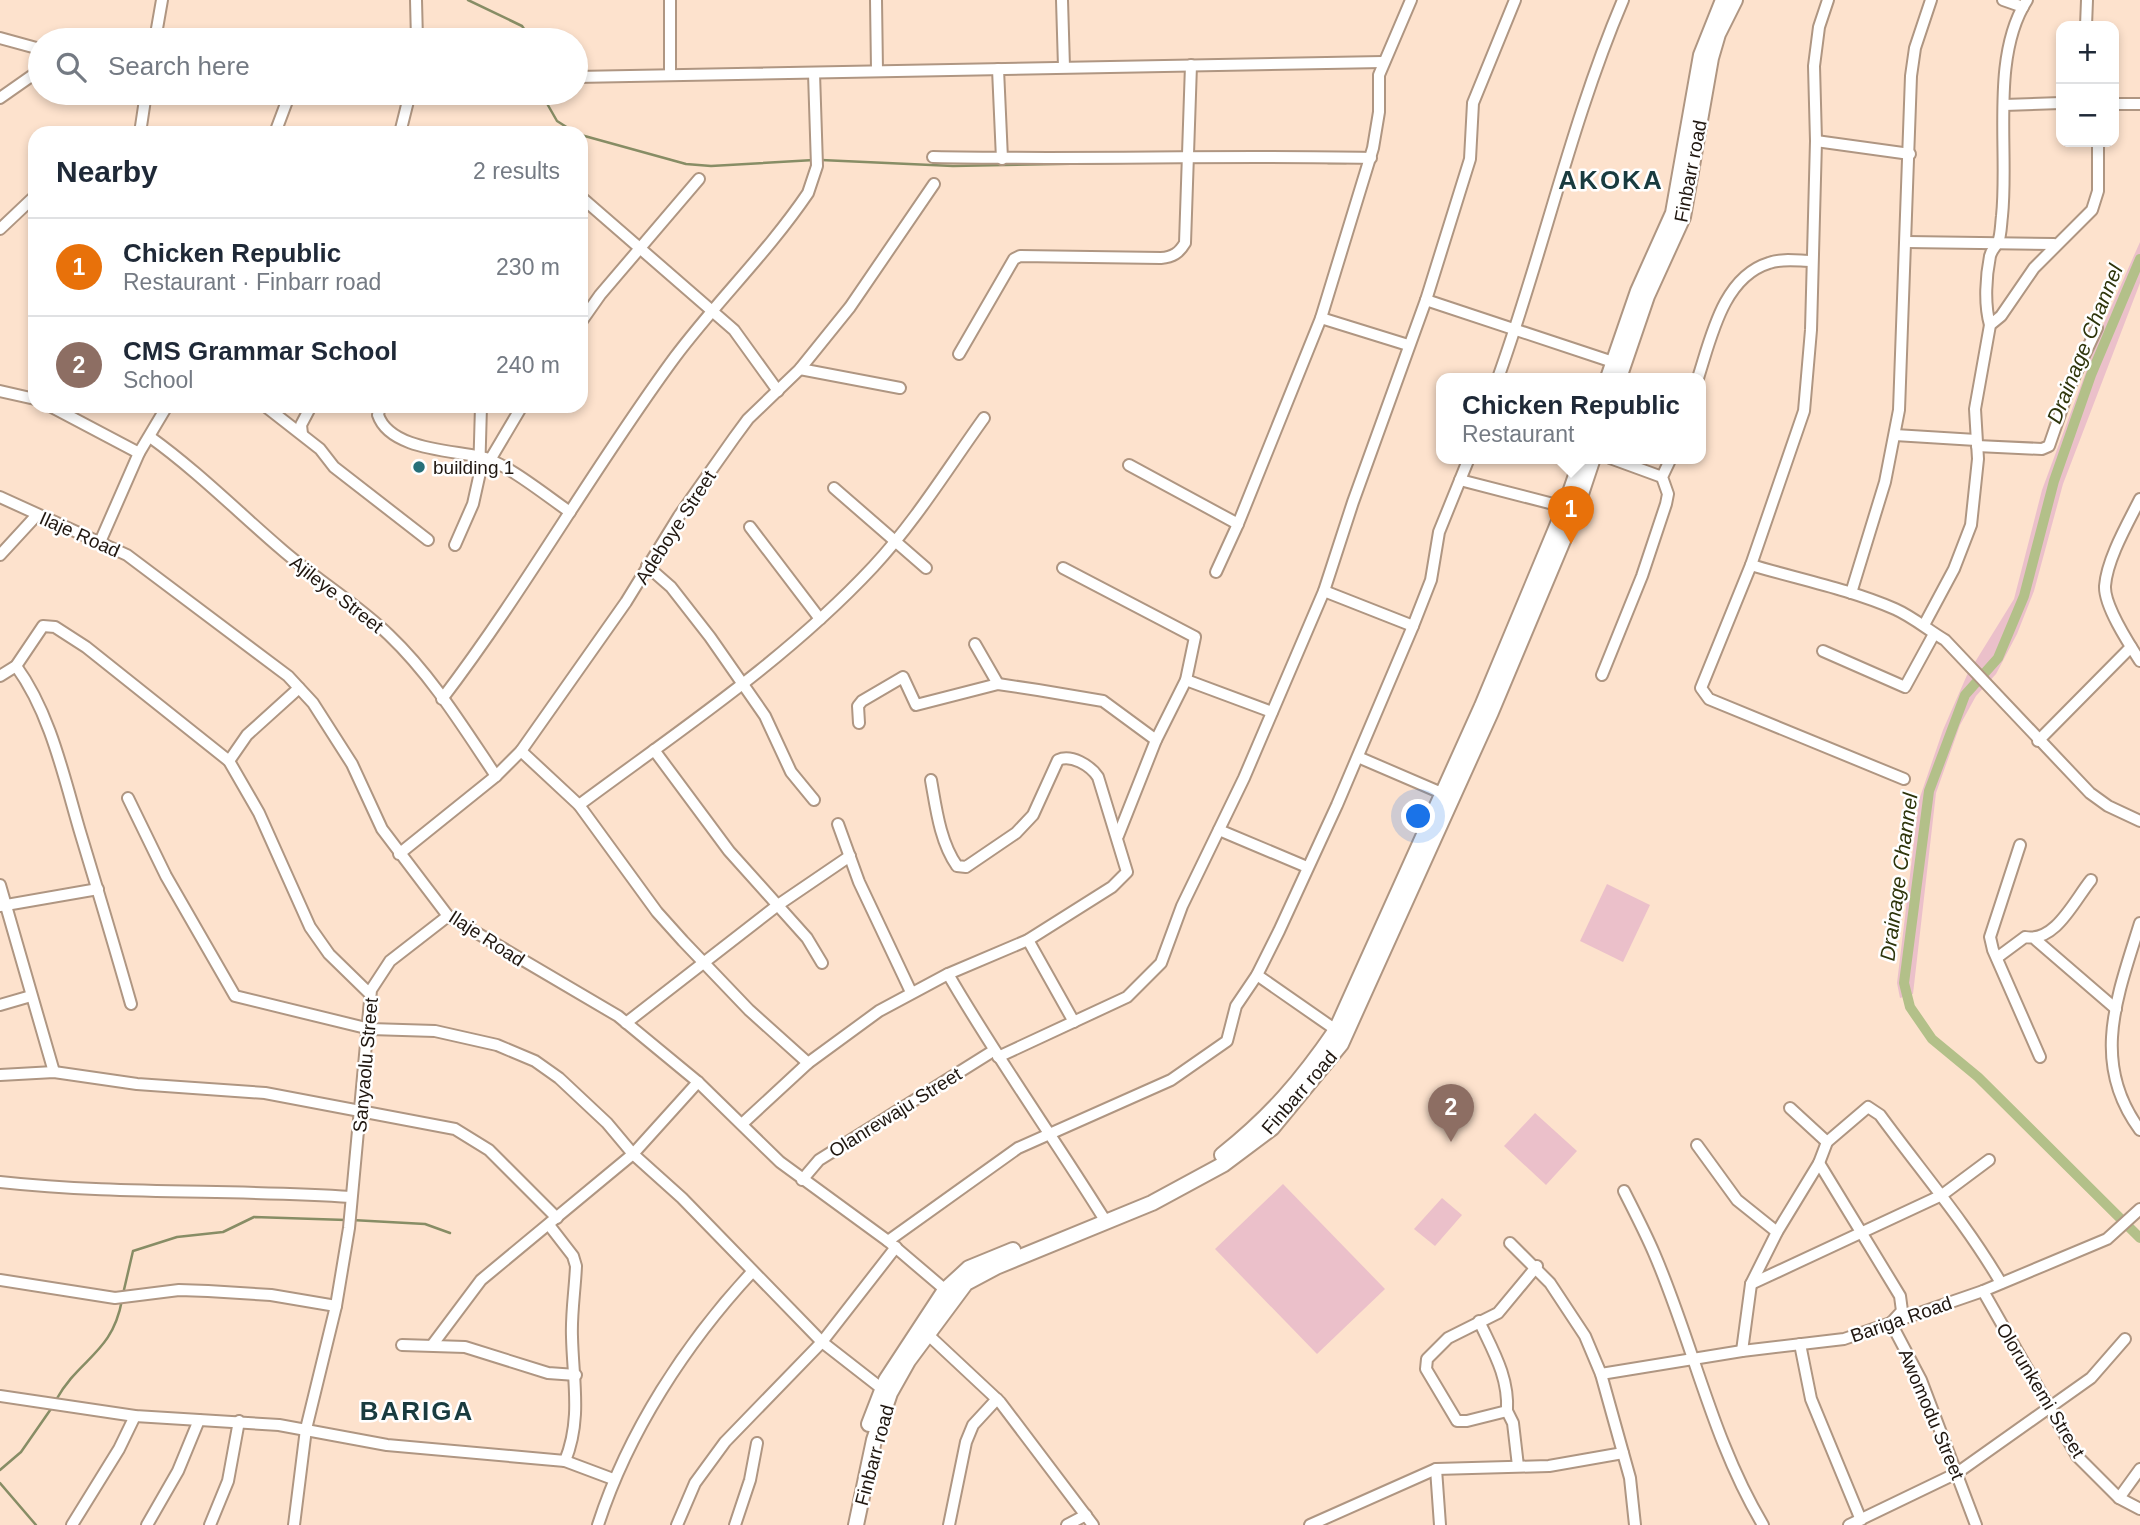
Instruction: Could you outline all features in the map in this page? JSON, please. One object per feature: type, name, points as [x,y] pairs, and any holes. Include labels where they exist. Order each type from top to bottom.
[{"type":"main road","name":"Finbarr road","points":[[1610,373],[1638,291],[1673,214],[1701,55],[1723,0]]},
{"type":"main road","name":"Finbarr road","points":[[1621,373],[1647,296],[1683,217],[1711,58],[1718,34],[1735,0]]},
{"type":"main road","name":"Finbarr road","points":[[848,1525],[866,1437],[881,1388],[970,1268],[1102,1217],[1194,1172],[1220,1156],[1258,1126],[1304,1075],[1336,1030],[1542,578],[1581,464]]},
{"type":"main road","name":"Finbarr road","points":[[950,1294],[972,1279],[1198,1180],[1256,1141],[1299,1098],[1340,1044],[1454,797],[1590,464]]},
{"type":"main road","name":"Finbarr road","points":[[856,1525],[873,1440],[883,1410],[924,1330]]},
{"type":"street","points":[[157,28],[162,0]]},
{"type":"street","points":[[416,0],[417,28]]},
{"type":"street","points":[[670,0],[670,74]]},
{"type":"street","points":[[876,0],[877,70]]},
{"type":"street","points":[[1062,0],[1064,67]]},
{"type":"street","points":[[1216,572],[1321,318],[1371,158],[1379,112],[1377,87],[1383,62],[1411,0]]},
{"type":"street","name":"Olanrewaju Street","points":[[802,1180],[819,1160],[995,1054],[1127,997],[1161,962],[1182,906],[1219,830],[1324,591],[1408,345],[1426,300],[1470,159],[1473,103],[1515,0]]},
{"type":"street","points":[[1500,373],[1589,88],[1623,0]]},
{"type":"street","points":[[1828,0],[1815,44],[1813,98],[1816,141],[1810,352],[1804,411],[1751,565],[1704,677],[1703,694],[1755,719],[1904,779]]},
{"type":"street","points":[[1851,593],[1874,521],[1895,435],[1915,48],[1931,0]]},
{"type":"street","points":[[1924,625],[1954,569],[1971,525],[1977,443],[1975,408],[1990,325],[1987,315],[1988,270],[1993,248],[1998,242],[2002,214],[2004,105],[2012,39],[2025,4],[2003,0]]},
{"type":"street","points":[[2087,0],[2087,21]]},
{"type":"street","points":[[0,38],[28,46]]},
{"type":"street","points":[[588,77],[1383,62]]},
{"type":"street","points":[[959,354],[1014,259],[1020,256],[1161,258],[1177,254],[1185,243],[1191,65]]},
{"type":"street","points":[[998,69],[1002,159]]},
{"type":"street","points":[[442,699],[496,625],[676,356],[808,193],[817,161],[814,73]]},
{"type":"street","points":[[0,98],[28,78]]},
{"type":"street","points":[[2004,105],[2056,103]]},
{"type":"street","points":[[2119,104],[2140,104]]},
{"type":"street","points":[[141,126],[144,105]]},
{"type":"street","points":[[278,126],[286,105]]},
{"type":"street","points":[[402,126],[407,105]]},
{"type":"street","points":[[1816,141],[1910,154]]},
{"type":"street","points":[[1990,325],[2001,316],[2054,244],[2081,224],[2095,203],[2098,147]]},
{"type":"street","points":[[933,157],[1187,161],[1371,158]]},
{"type":"street","points":[[588,313],[699,179]]},
{"type":"street","name":"Adeboye Street","points":[[399,854],[496,776],[521,751],[626,602],[647,566],[748,419],[800,369],[880,268],[934,184]]},
{"type":"street","points":[[0,229],[28,203]]},
{"type":"street","points":[[588,203],[714,312],[747,346],[778,391]]},
{"type":"street","points":[[1907,242],[2054,244]]},
{"type":"street","points":[[1700,373],[1718,316],[1743,280],[1771,262],[1812,261]]},
{"type":"street","points":[[1426,300],[1613,362]]},
{"type":"street","points":[[1321,318],[1408,345]]},
{"type":"street","points":[[1895,435],[2042,449],[2049,446],[2069,388],[2097,328]]},
{"type":"street","points":[[800,369],[900,388]]},
{"type":"street","points":[[0,391],[28,398]]},
{"type":"street","points":[[63,413],[139,453]]},
{"type":"street","points":[[100,542],[139,453],[162,413]]},
{"type":"street","points":[[274,413],[320,449],[334,467],[428,540]]},
{"type":"street","points":[[302,434],[301,425],[307,413]]},
{"type":"street","points":[[378,413],[383,425],[409,441],[430,449],[486,459],[570,512]]},
{"type":"street","points":[[482,413],[486,459]]},
{"type":"street","points":[[455,545],[473,504],[486,459],[517,413]]},
{"type":"street","points":[[579,805],[743,685],[820,619],[895,541],[984,418]]},
{"type":"street","name":"Ajileye Street","points":[[150,438],[181,460],[208,487],[297,563],[389,635],[432,682],[496,776]]},
{"type":"street","points":[[677,1525],[695,1483],[725,1443],[822,1342],[892,1244],[1018,1148],[1171,1080],[1222,1048],[1230,1034],[1231,1017],[1256,975],[1307,867],[1358,757],[1413,626],[1433,573],[1439,532],[1467,464]]},
{"type":"street","points":[[1626,464],[1662,477]]},
{"type":"street","points":[[1602,675],[1667,505],[1668,494],[1662,477],[1668,464]]},
{"type":"street","points":[[1129,465],[1238,524]]},
{"type":"street","points":[[1460,480],[1565,508]]},
{"type":"street","points":[[834,488],[926,568]]},
{"type":"street","name":"Ilaje Road","points":[[0,498],[127,555],[288,676],[313,703],[352,764],[382,829],[449,916],[626,1023],[698,1082],[802,1180],[892,1244],[950,1294]]},
{"type":"street","points":[[2140,499],[2121,539],[2105,588],[2115,617],[2140,661]]},
{"type":"street","points":[[0,555],[36,516]]},
{"type":"street","points":[[750,527],[820,619]]},
{"type":"street","points":[[1751,565],[1851,593],[1897,610],[1924,625],[1993,689],[2038,741],[2090,793],[2108,806],[2140,821]]},
{"type":"street","points":[[647,566],[688,605],[778,738],[791,772],[814,800]]},
{"type":"street","points":[[1063,568],[1195,636],[1186,680],[1156,740],[1118,836]]},
{"type":"street","points":[[1324,591],[1413,626]]},
{"type":"street","points":[[0,676],[16,666],[43,626],[55,627],[86,647],[229,761],[259,813],[310,927],[329,954],[370,994]]},
{"type":"street","points":[[1823,651],[1905,687],[1934,634]]},
{"type":"street","points":[[975,644],[998,684]]},
{"type":"street","points":[[2038,741],[2131,647]]},
{"type":"street","points":[[16,666],[27,681],[43,715],[131,1004]]},
{"type":"street","points":[[859,723],[858,706],[862,701],[898,678],[906,678],[916,705],[998,684],[1104,701],[1156,740]]},
{"type":"street","points":[[1186,680],[1272,712]]},
{"type":"street","points":[[229,761],[247,734],[299,688]]},
{"type":"street","points":[[654,750],[729,851],[778,905],[822,962]]},
{"type":"street","points":[[521,751],[579,805],[657,912],[749,1010],[808,1063]]},
{"type":"street","points":[[742,1124],[808,1063],[846,1033],[911,992],[1028,940],[1096,898],[1123,877],[1126,867],[1118,836],[1093,769],[1062,757],[1058,760],[1041,804],[1025,825],[966,867],[960,867],[950,855],[932,780]]},
{"type":"street","points":[[1358,757],[1444,794]]},
{"type":"street","points":[[128,798],[166,876],[235,996],[370,1028],[435,1031],[517,1051],[559,1078],[682,1198],[822,1342],[881,1388]]},
{"type":"street","points":[[838,824],[859,882],[911,992]]},
{"type":"street","points":[[1219,830],[1307,867]]},
{"type":"street","points":[[2020,845],[1990,937],[2040,1057]]},
{"type":"street","points":[[626,1023],[778,905],[850,856]]},
{"type":"street","points":[[2036,940],[2055,927],[2091,880]]},
{"type":"street","points":[[0,885],[3,905],[54,1072]]},
{"type":"street","points":[[3,905],[98,889]]},
{"type":"street","name":"Sanyaolu Street","points":[[294,1525],[306,1429],[336,1306],[349,1228],[370,1028],[370,994],[376,978],[390,961],[449,916]]},
{"type":"street","points":[[2140,923],[2116,1009],[2110,1058],[2113,1077],[2128,1115],[2140,1130]]},
{"type":"street","points":[[1998,957],[2025,937],[2036,940],[2116,1009]]},
{"type":"street","points":[[1028,940],[1074,1022]]},
{"type":"street","points":[[948,974],[995,1054],[1051,1133],[1102,1217]]},
{"type":"street","points":[[1256,975],[1336,1030]]},
{"type":"street","points":[[0,1005],[31,996]]},
{"type":"street","points":[[0,1075],[54,1072],[138,1084],[265,1093],[455,1129],[489,1150],[553,1221],[576,1266],[571,1329],[576,1375],[575,1425],[565,1461]]},
{"type":"street","points":[[432,1344],[481,1280],[633,1153],[698,1082]]},
{"type":"street","points":[[1742,1351],[1751,1284],[1777,1232],[1819,1163],[1828,1142],[1868,1107],[1880,1115],[1942,1195],[1978,1243],[2001,1283]]},
{"type":"street","points":[[1790,1108],[1828,1142]]},
{"type":"street","points":[[1697,1145],[1737,1200],[1777,1232]]},
{"type":"street","points":[[1751,1284],[1942,1195],[1989,1160]]},
{"type":"street","points":[[1819,1163],[1864,1232],[1900,1296],[1902,1311],[1891,1323]]},
{"type":"street","points":[[0,1182],[42,1187],[268,1192],[351,1202]]},
{"type":"street","points":[[1624,1191],[1654,1254],[1742,1489],[1763,1525]]},
{"type":"street","name":"Bariga Road","points":[[1601,1374],[1742,1351],[1844,1339],[1983,1291],[2107,1239],[2138,1211]]},
{"type":"street","points":[[1510,1242],[1537,1266],[1585,1336],[1601,1374],[1630,1478],[1635,1525]]},
{"type":"street","points":[[1507,1411],[1467,1421],[1457,1420],[1426,1369],[1427,1359],[1448,1338],[1498,1313],[1537,1266]]},
{"type":"street","points":[[598,1525],[613,1479],[648,1416],[706,1325],[752,1272]]},
{"type":"street","points":[[0,1280],[115,1298],[179,1290],[271,1295],[336,1306]]},
{"type":"street","name":"Olorunkemi Street","points":[[1983,1291],[2077,1456],[2119,1498],[2140,1509]]},
{"type":"street","points":[[1479,1321],[1504,1373],[1508,1392],[1507,1411],[1513,1423],[1518,1466]]},
{"type":"street","name":"Awomodu Street","points":[[1891,1323],[1921,1380],[1976,1525]]},
{"type":"street","points":[[924,1330],[997,1399],[1093,1525]]},
{"type":"street","points":[[1849,1525],[1957,1473],[2091,1378],[2125,1339]]},
{"type":"street","points":[[1800,1344],[1811,1399],[1861,1520]]},
{"type":"street","points":[[402,1345],[465,1347],[548,1373],[576,1375]]},
{"type":"street","points":[[0,1396],[135,1416],[239,1421],[306,1429],[387,1445],[565,1461],[613,1479]]},
{"type":"street","points":[[949,1525],[966,1442],[973,1425],[997,1399]]},
{"type":"street","points":[[72,1525],[119,1449],[135,1416]]},
{"type":"street","points":[[147,1525],[178,1471],[199,1420]]},
{"type":"street","points":[[210,1525],[228,1481],[239,1421]]},
{"type":"street","points":[[735,1525],[750,1480],[757,1443]]},
{"type":"street","points":[[1310,1525],[1436,1469],[1562,1464],[1623,1453]]},
{"type":"street","points":[[1436,1469],[1440,1525]]},
{"type":"street","points":[[2119,1498],[2140,1469]]},
{"type":"street","points":[[1067,1525],[1086,1515]]},
{"type":"shaded area","points":[[2140,242],[2140,283],[2063,484],[2034,591],[2017,634],[1996,674],[1976,696],[1960,725],[1936,793],[1913,994],[1900,998],[1897,983],[1919,800],[1943,730],[1967,675],[2014,599],[2042,490],[2104,323]]},
{"type":"shaded area","points":[[1607,884],[1650,905],[1623,962],[1580,941]]},
{"type":"shaded area","points":[[1535,1113],[1577,1151],[1546,1185],[1504,1146]]},
{"type":"shaded area","points":[[1283,1184],[1385,1289],[1317,1354],[1215,1249]]},
{"type":"shaded area","points":[[1442,1198],[1462,1215],[1435,1246],[1414,1229]]},
{"type":"waterway","points":[[468,0],[523,28]]},
{"type":"waterway","points":[[548,105],[557,121],[565,126]]},
{"type":"waterway","points":[[588,137],[686,164],[711,166],[814,160]]},
{"type":"waterway","points":[[821,160],[953,166],[1167,162]]},
{"type":"waterway","points":[[1328,163],[1346,163]]},
{"type":"waterway","name":"Drainage Channel","points":[[2140,259],[2091,375],[2054,481],[2024,596],[1998,658],[1965,695],[1929,791],[1904,983],[1910,1007],[1932,1039],[1978,1077],[2140,1238]]},
{"type":"waterway","points":[[123,1294],[133,1251],[177,1237],[223,1232],[254,1217],[346,1220]]},
{"type":"waterway","points":[[352,1220],[425,1224],[450,1233]]},
{"type":"waterway","points":[[56,1400],[111,1332],[122,1300]]},
{"type":"waterway","points":[[0,1470],[21,1452],[53,1406]]},
{"type":"waterway","points":[[0,1483],[36,1525]]},
{"type":"place","name":"building 1","points":[[419,467]]},
{"type":"place","name":"Chicken Republic","points":[[1571,544]]},
{"type":"place","name":"CMS Grammar School","points":[[1451,1142]]},
{"type":"district","name":"AKOKA","points":[[1611,180]]},
{"type":"district","name":"BARIGA","points":[[417,1411]]}]
